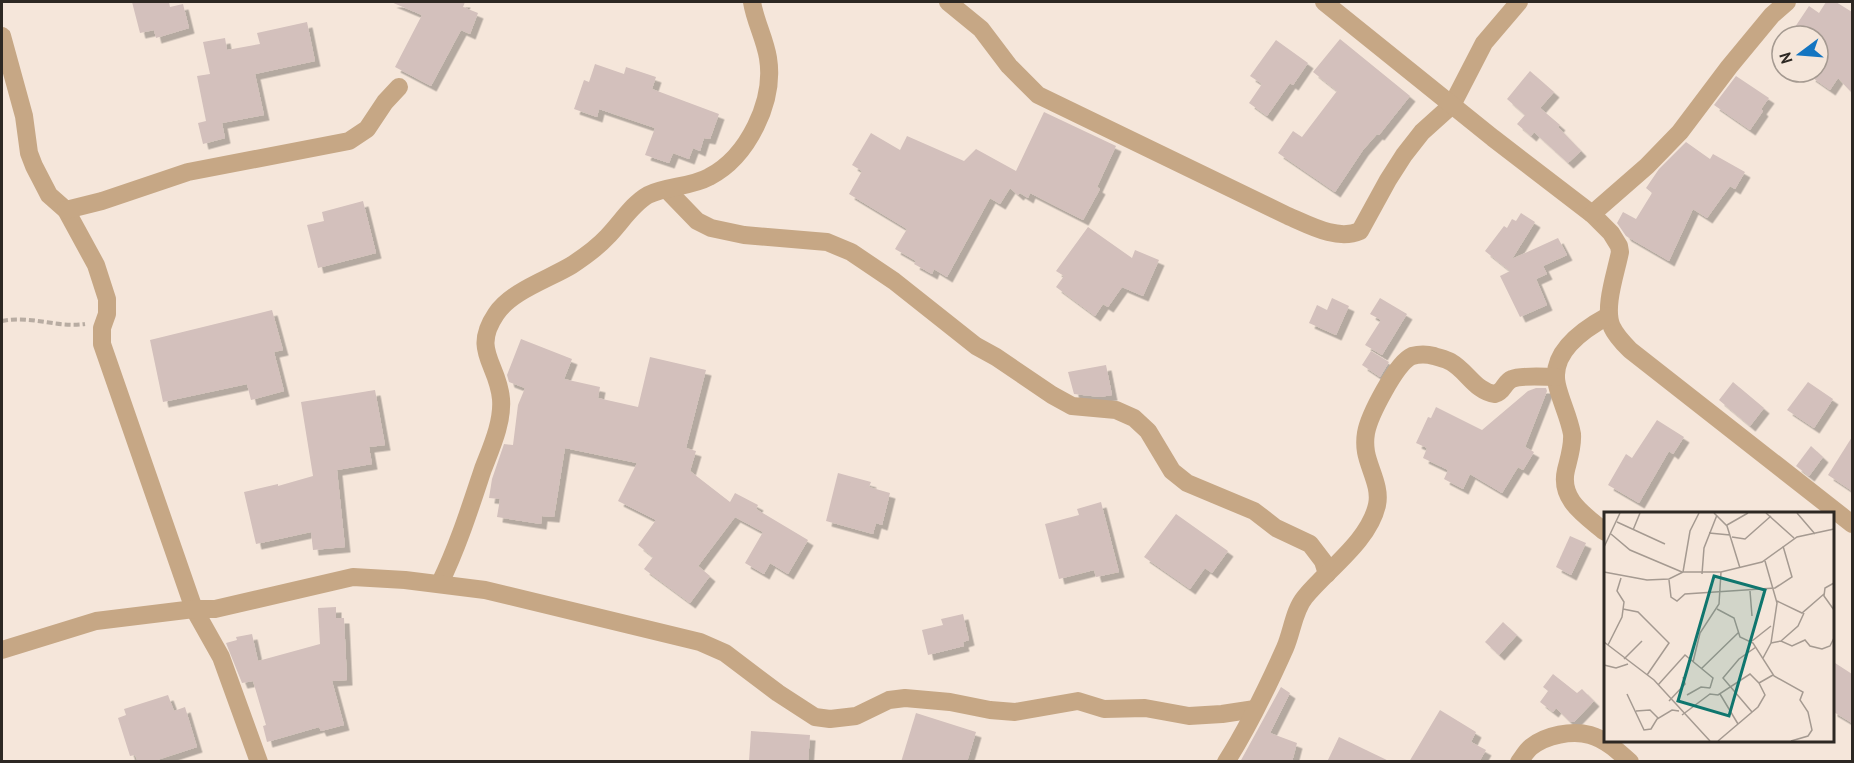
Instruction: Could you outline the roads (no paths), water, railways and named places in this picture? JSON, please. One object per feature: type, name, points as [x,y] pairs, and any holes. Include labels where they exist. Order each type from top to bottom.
[{"type":"street","points":[[440,584],[466,523],[499,419],[501,400],[484,343],[489,326],[505,302],[588,254],[606,239],[644,198],[654,193],[698,182],[734,161],[753,133],[764,100],[769,67],[768,55],[752,2]]},
{"type":"street","points":[[948,2],[981,29],[1009,66],[1038,94],[1240,194],[1313,227],[1334,233],[1354,234],[1360,231],[1404,155],[1422,132],[1452,105],[1484,43],[1519,2]]},
{"type":"street","points":[[1324,2],[1592,214],[1611,233],[1619,246],[1620,252],[1608,305],[1611,327],[1619,339],[1852,524]]},
{"type":"street","points":[[1592,214],[1647,166],[1680,132],[1729,67],[1787,2]]},
{"type":"street","points":[[2,36],[24,116],[29,153],[49,195],[66,210],[96,265],[107,299],[102,344],[194,609],[221,657],[259,762]]},
{"type":"street","points":[[66,210],[102,201],[188,172],[349,141],[367,129],[385,102],[399,87]]},
{"type":"street","points":[[667,190],[697,221],[711,228],[744,235],[826,242],[851,252],[894,281],[976,346],[1052,395],[1072,406],[1116,410],[1134,418],[1148,431],[1177,477],[1254,511],[1276,528],[1310,544],[1323,561],[1327,574]]},
{"type":"street","points":[[1604,531],[1574,504],[1566,491],[1564,478],[1572,437],[1556,377],[1562,357],[1574,338],[1608,315]]},
{"type":"street","points":[[1226,762],[1285,647],[1299,605],[1374,518],[1378,502],[1377,489],[1366,451],[1366,435],[1370,421],[1403,361],[1418,355],[1452,362],[1481,389],[1490,394],[1498,393],[1508,382],[1516,378],[1556,377]]},
{"type":"street","points":[[2,650],[96,621],[194,609],[215,609],[353,578],[440,584],[485,590],[700,642],[726,654],[815,717],[830,719],[856,716],[890,700],[905,698],[1015,712],[1072,701],[1084,702],[1104,709],[1144,708],[1189,716],[1255,709]]},
{"type":"street","points":[[1519,762],[1531,747],[1549,737],[1571,733],[1592,735],[1604,741]]},
{"type":"street","points":[[1605,742],[1630,762]]}]
